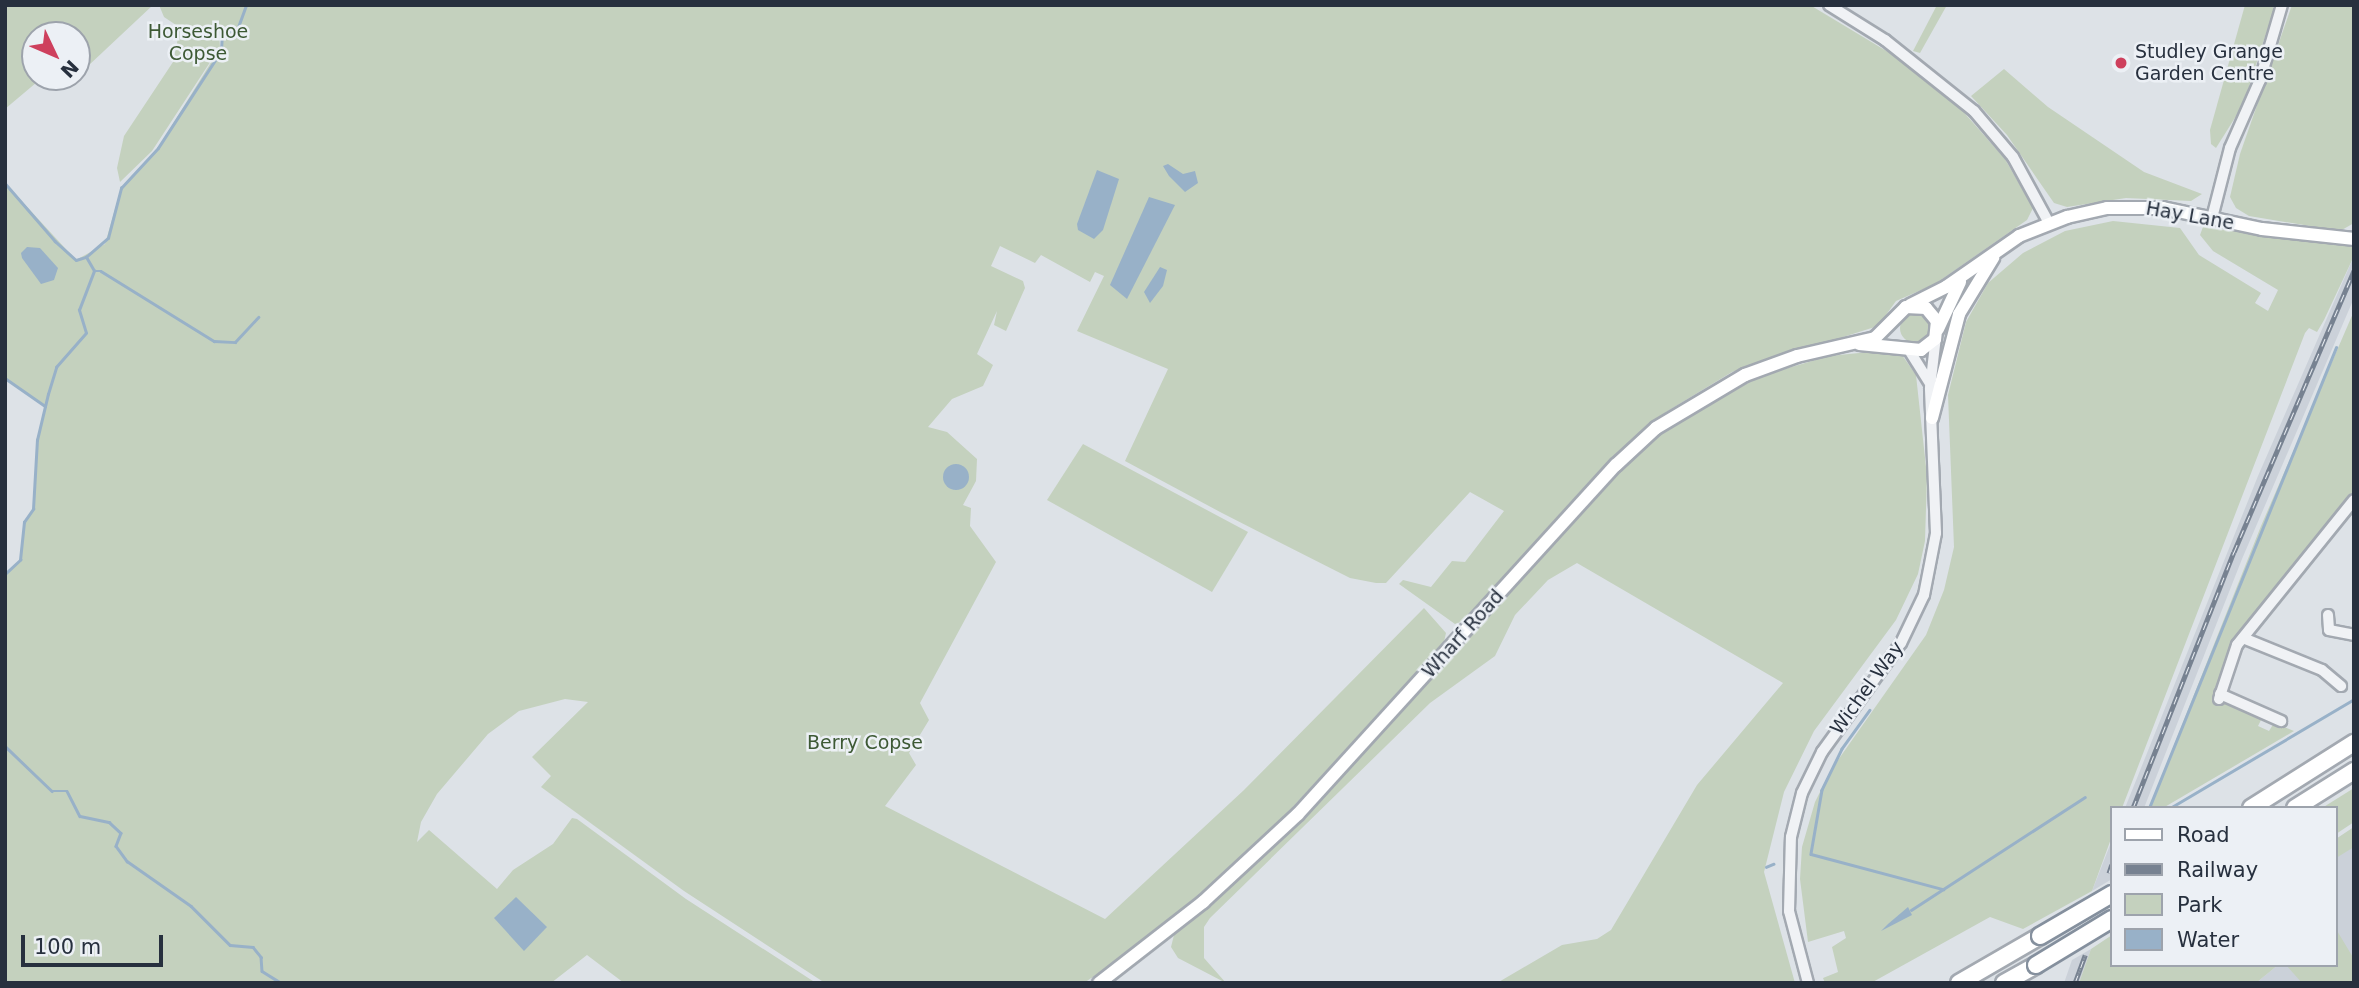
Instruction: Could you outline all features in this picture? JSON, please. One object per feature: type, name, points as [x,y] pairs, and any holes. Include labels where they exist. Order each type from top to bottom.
[{"type":"highway","points":[[2254,806],[2354,744]]},
{"type":"highway","points":[[2298,806],[2354,771]]},
{"type":"highway","points":[[1959,983],[2110,895]]},
{"type":"highway","points":[[2004,983],[2110,920]]},
{"type":"main road","name":"Hay Lane","points":[[2049,223],[2092,211],[2132,207],[2351,239]]},
{"type":"main road","name":"Wharf Road","points":[[1859,344],[1892,325],[1897,314],[1909,306],[1964,276],[2001,246],[2049,223]]},
{"type":"main road","points":[[1932,418],[1962,307],[2001,246]]},
{"type":"main road","name":"Wharf Road","points":[[1937,333],[1949,299],[1964,276]]},
{"type":"main road","points":[[1892,325],[1895,339],[1906,349],[1927,348],[1937,333],[1931,311],[1909,306]]},
{"type":"main road","name":"Wharf Road","points":[[1098,983],[1194,910],[1298,814],[1645,437],[1697,400],[1745,375],[1797,356],[1859,344],[1906,349]]},
{"type":"street","points":[[1829,5],[1885,40],[1974,111],[2013,157],[2049,223]]},
{"type":"street","points":[[2212,218],[2230,148],[2260,80],[2282,5]]},
{"type":"street","name":"Wichel Way","points":[[1808,983],[1789,911],[1787,868],[1796,816],[1822,752],[1901,643],[1924,595],[1936,533],[1930,388],[1937,333]]},
{"type":"street","name":"Wichel Way","points":[[1906,349],[1923,367],[1930,388]]},
{"type":"street","points":[[2281,721],[2219,696],[2243,638],[2354,500]]},
{"type":"street","points":[[2328,615],[2329,630],[2354,635]]},
{"type":"street","points":[[2243,638],[2322,670],[2341,686]]},
{"type":"shaded area","points":[[2354,256],[2354,298],[2242,559],[2145,806],[2126,806],[2258,476]]},
{"type":"shaded area","points":[[2354,827],[2354,983],[2256,983],[2276,967],[2338,967],[2338,838]]},
{"type":"shaded area","points":[[2110,845],[2110,880],[2092,891]]},
{"type":"shaded area","points":[[2091,949],[2079,983],[2064,983],[2072,960]]},
{"type":"green space","points":[[5,5],[153,5],[91,63],[91,21],[21,21],[21,91],[26,91],[5,109]]},
{"type":"green space","points":[[159,5],[1810,5],[1893,55],[1960,108],[2005,159],[2033,208],[2027,220],[1935,284],[1896,301],[1878,326],[1732,372],[1666,412],[1606,466],[1483,603],[1466,620],[1455,624],[1399,584],[1403,580],[1431,587],[1452,561],[1465,562],[1504,511],[1470,492],[1386,583],[1350,578],[1222,513],[1125,461],[1168,369],[1077,331],[1104,276],[1095,272],[1090,282],[1041,255],[1035,263],[1000,246],[991,266],[1023,281],[1025,288],[1006,331],[994,325],[997,311],[977,354],[993,365],[983,386],[952,399],[928,427],[947,432],[977,459],[976,481],[963,505],[971,508],[970,526],[996,562],[920,703],[929,720],[909,753],[916,765],[885,806],[1105,919],[1244,790],[1424,608],[1446,633],[1443,646],[1259,843],[1143,942],[1084,983],[825,983],[684,891],[541,787],[551,776],[532,757],[588,702],[565,699],[519,711],[488,734],[437,794],[421,822],[417,842],[429,830],[497,889],[513,870],[553,844],[572,818],[577,819],[686,899],[816,983],[624,983],[587,955],[551,983],[5,983],[5,574],[20,560],[24,522],[33,509],[37,440],[46,407],[5,378],[5,183],[76,260],[105,244],[121,188],[158,148],[223,43],[219,34],[220,47],[152,151],[120,182],[117,168],[124,136],[173,62],[178,38],[176,25],[164,17]]},
{"type":"green space","points":[[1937,5],[1947,5],[1920,53],[1913,51]]},
{"type":"green space","points":[[2245,5],[2273,5],[2273,12],[2243,105],[2216,148],[2211,144],[2210,130]]},
{"type":"green space","points":[[2292,5],[2354,5],[2354,223],[2340,231],[2249,216],[2236,208],[2230,197],[2240,154]]},
{"type":"green space","points":[[2004,69],[2048,107],[2144,172],[2202,194],[2191,201],[2126,198],[2067,207],[2054,203],[2007,135],[1971,96]]},
{"type":"green space","points":[[2113,221],[2180,228],[2199,255],[2261,293],[2255,303],[2268,311],[2278,290],[2213,251],[2200,235],[2203,227],[2354,245],[2354,256],[2317,332],[2309,328],[2305,333],[2123,806],[2110,806],[2110,842],[2092,891],[2023,929],[1990,917],[1871,983],[1825,983],[1823,978],[1838,972],[1832,947],[1846,938],[1844,931],[1808,942],[1800,879],[1802,847],[1815,802],[1831,770],[1926,635],[1944,590],[1954,547],[1948,395],[1966,322],[1988,283],[2023,253],[2065,231]]},
{"type":"green space","points":[[2354,311],[2354,493],[2231,649],[2213,699],[2263,716],[2258,726],[2269,731],[2274,723],[2294,731],[2166,806],[2150,806],[2261,526]]},
{"type":"green space","points":[[1915,313],[1926,317],[1930,328],[1926,339],[1915,343],[1904,339],[1900,328],[1904,317]]},
{"type":"green space","points":[[1869,352],[1902,355],[1916,375],[1927,476],[1925,541],[1918,574],[1896,620],[1814,731],[1784,792],[1764,872],[1795,983],[1497,983],[1562,945],[1597,939],[1611,930],[1697,785],[1783,683],[1577,563],[1548,580],[1515,615],[1495,656],[1430,703],[1210,918],[1204,927],[1204,958],[1226,983],[1178,958],[1171,947],[1174,935],[1278,842],[1639,451],[1686,415],[1764,375],[1829,356]]},
{"type":"green space","points":[[1083,444],[1248,532],[1212,592],[1047,500]]},
{"type":"green space","points":[[2354,788],[2354,822],[2338,833],[2338,806],[2325,806]]},
{"type":"green space","points":[[2354,827],[2354,847],[2338,857],[2338,838]]},
{"type":"green space","points":[[2338,932],[2354,959],[2354,983],[2302,983],[2288,967],[2338,967]]},
{"type":"green space","points":[[2110,936],[2110,967],[2276,967],[2256,983],[2079,983],[2091,949]]},
{"type":"water","points":[[1168,164],[1183,174],[1195,171],[1198,183],[1185,192],[1163,166]]},
{"type":"water","points":[[1097,170],[1119,179],[1103,230],[1094,239],[1078,230],[1077,224]]},
{"type":"water","points":[[1149,197],[1175,205],[1127,299],[1110,285]]},
{"type":"water","points":[[27,247],[40,248],[58,268],[54,280],[41,284],[22,258],[21,253]]},
{"type":"water","points":[[1160,267],[1167,270],[1163,286],[1150,303],[1144,292]]},
{"type":"water","points":[[956,464],[965,468],[969,477],[965,486],[956,490],[947,486],[943,477],[947,468]]},
{"type":"water","points":[[516,897],[547,927],[524,951],[494,918]]},
{"type":"water","points":[[1908,907],[1912,915],[1881,931],[1888,924]]},
{"type":"waterway","points":[[94,271],[86,257],[108,238],[121,188],[158,148],[221,51],[222,32],[237,30],[246,5]]},
{"type":"waterway","points":[[5,183],[55,241],[76,260],[86,257]]},
{"type":"waterway","points":[[5,574],[20,560],[24,522],[33,509],[37,440],[48,394],[56,367],[86,333],[79,310],[94,271],[101,271],[214,341],[235,342],[258,317]]},
{"type":"waterway","points":[[2354,316],[2354,322]]},
{"type":"waterway","points":[[2150,806],[2336,348]]},
{"type":"waterway","points":[[5,378],[45,406]]},
{"type":"waterway","points":[[2173,806],[2354,699]]},
{"type":"waterway","points":[[1870,710],[1842,749],[1822,790],[1811,854],[1943,889]]},
{"type":"waterway","points":[[5,746],[52,791],[67,791],[80,816],[109,822],[121,833],[116,846],[127,861],[191,906],[230,945],[253,947],[261,957],[262,971],[281,983]]},
{"type":"waterway","points":[[1911,910],[2085,797]]},
{"type":"waterway","points":[[1766,867],[1773,864]]},
{"type":"railway","points":[[2134,806],[2234,552],[2354,271]]},
{"type":"railway","points":[[2075,983],[2085,955]]},
{"type":"place","name":"Studley Grange Garden Centre","points":[[2121,63]]},
{"type":"park label","name":"Horseshoe Copse","points":[[198,43]]},
{"type":"park label","name":"Berry Copse","points":[[865,743]]}]
